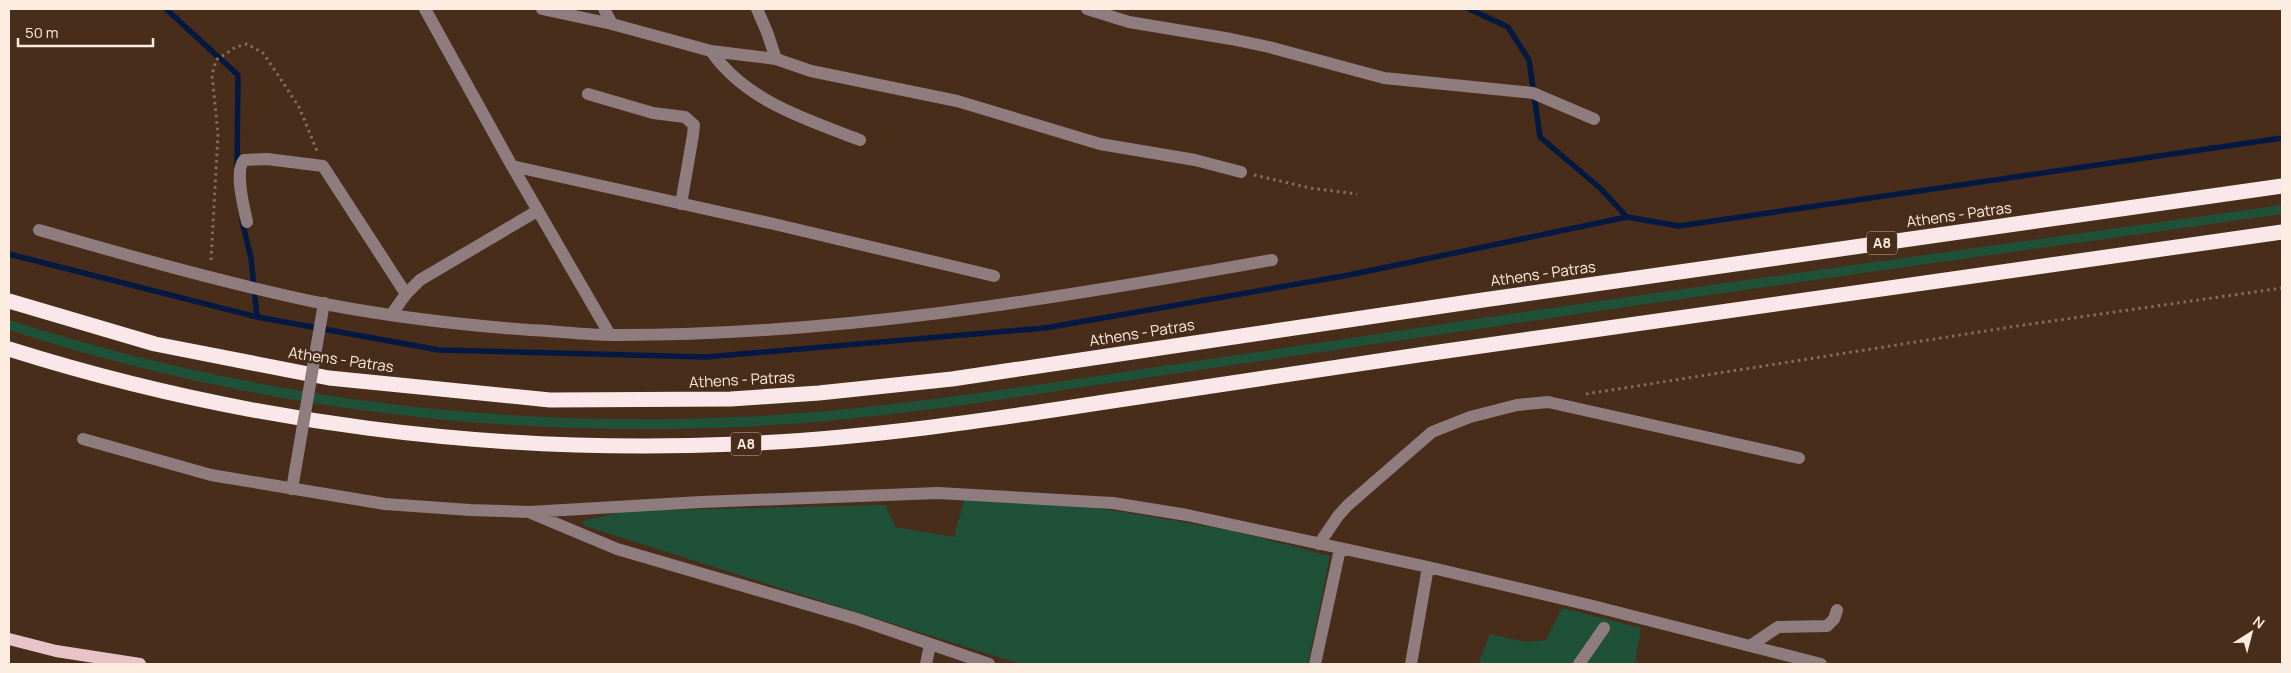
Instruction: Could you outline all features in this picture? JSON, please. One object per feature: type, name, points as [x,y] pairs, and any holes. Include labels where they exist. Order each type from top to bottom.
[{"type":"highway","name":"Athens - Patras","points":[[9,301],[155,344],[329,378],[550,400],[740,399],[952,380],[1483,300],[2282,186]]},
{"type":"highway","name":"Α8","points":[[9,349],[153,390],[322,422],[548,445],[732,444],[824,438],[958,424],[1487,345],[2282,232]]},
{"type":"main road","points":[[9,639],[56,650],[140,664]]},
{"type":"street","points":[[425,9],[537,211],[610,335]]},
{"type":"street","points":[[542,9],[612,24],[711,51],[776,59],[812,71],[957,101],[1100,144],[1195,160],[1241,172]]},
{"type":"street","points":[[604,9],[612,24]]},
{"type":"street","points":[[757,9],[776,59]]},
{"type":"street","points":[[1087,9],[1129,22],[1269,47],[1384,78],[1533,93],[1594,119]]},
{"type":"street","points":[[711,51],[722,66],[745,88],[764,100],[860,140]]},
{"type":"street","points":[[588,94],[653,113],[685,117],[691,121],[694,126],[693,135],[680,204]]},
{"type":"street","points":[[247,222],[240,178],[240,165],[244,160],[267,159],[323,166],[406,294]]},
{"type":"street","points":[[512,166],[994,276]]},
{"type":"street","points":[[391,315],[406,294],[420,280],[537,211]]},
{"type":"street","points":[[39,230],[133,257],[324,304],[467,325],[610,335],[728,334],[837,326],[1085,293],[1272,260]]},
{"type":"street","points":[[292,489],[324,304]]},
{"type":"street","points":[[1320,544],[1338,516],[1348,505],[1432,432],[1470,417],[1517,405],[1548,402],[1799,458]]},
{"type":"street","points":[[83,439],[211,475],[385,504],[529,512],[702,502],[938,493],[1113,503],[1187,515],[1428,567],[1750,646],[1774,658],[1821,664]]},
{"type":"street","points":[[529,512],[617,549],[857,618],[989,664]]},
{"type":"street","points":[[1315,664],[1340,548]]},
{"type":"street","points":[[1411,664],[1428,567]]},
{"type":"street","points":[[1750,646],[1778,627],[1827,626],[1834,619],[1837,610]]},
{"type":"street","points":[[1579,664],[1604,628]]},
{"type":"street","points":[[926,664],[930,645]]},
{"type":"path","points":[[211,260],[218,134],[212,75],[219,58],[236,46],[247,44],[263,53],[299,107],[323,166]]},
{"type":"path","points":[[1241,172],[1284,184],[1357,194]]},
{"type":"path","points":[[1582,395],[2017,326],[2282,288]]},
{"type":"green space","points":[[2282,205],[2282,214],[1648,304],[987,401],[863,417],[780,425],[646,429],[553,427],[461,421],[369,411],[278,397],[187,379],[97,356],[9,330],[9,320],[97,346],[187,368],[278,387],[369,401],[461,411],[553,417],[646,419],[780,415],[904,403],[987,392],[1648,294]]},
{"type":"green space","points":[[964,500],[1098,508],[1230,530],[1330,556],[1308,664],[1020,664],[585,526],[582,521],[627,511],[885,505],[896,527],[954,537]]},
{"type":"green space","points":[[1562,608],[1641,628],[1635,664],[1478,664],[1490,634],[1525,642],[1546,640]]},
{"type":"waterway","points":[[166,9],[238,75],[237,165]]},
{"type":"waterway","points":[[1469,9],[1508,27],[1529,60],[1540,137],[1600,188],[1627,217]]},
{"type":"waterway","points":[[9,254],[257,317],[439,350],[706,357],[1045,328],[1349,275],[1627,217],[1679,226],[2282,138]]},
{"type":"waterway","points":[[242,221],[251,258],[257,317]]}]
